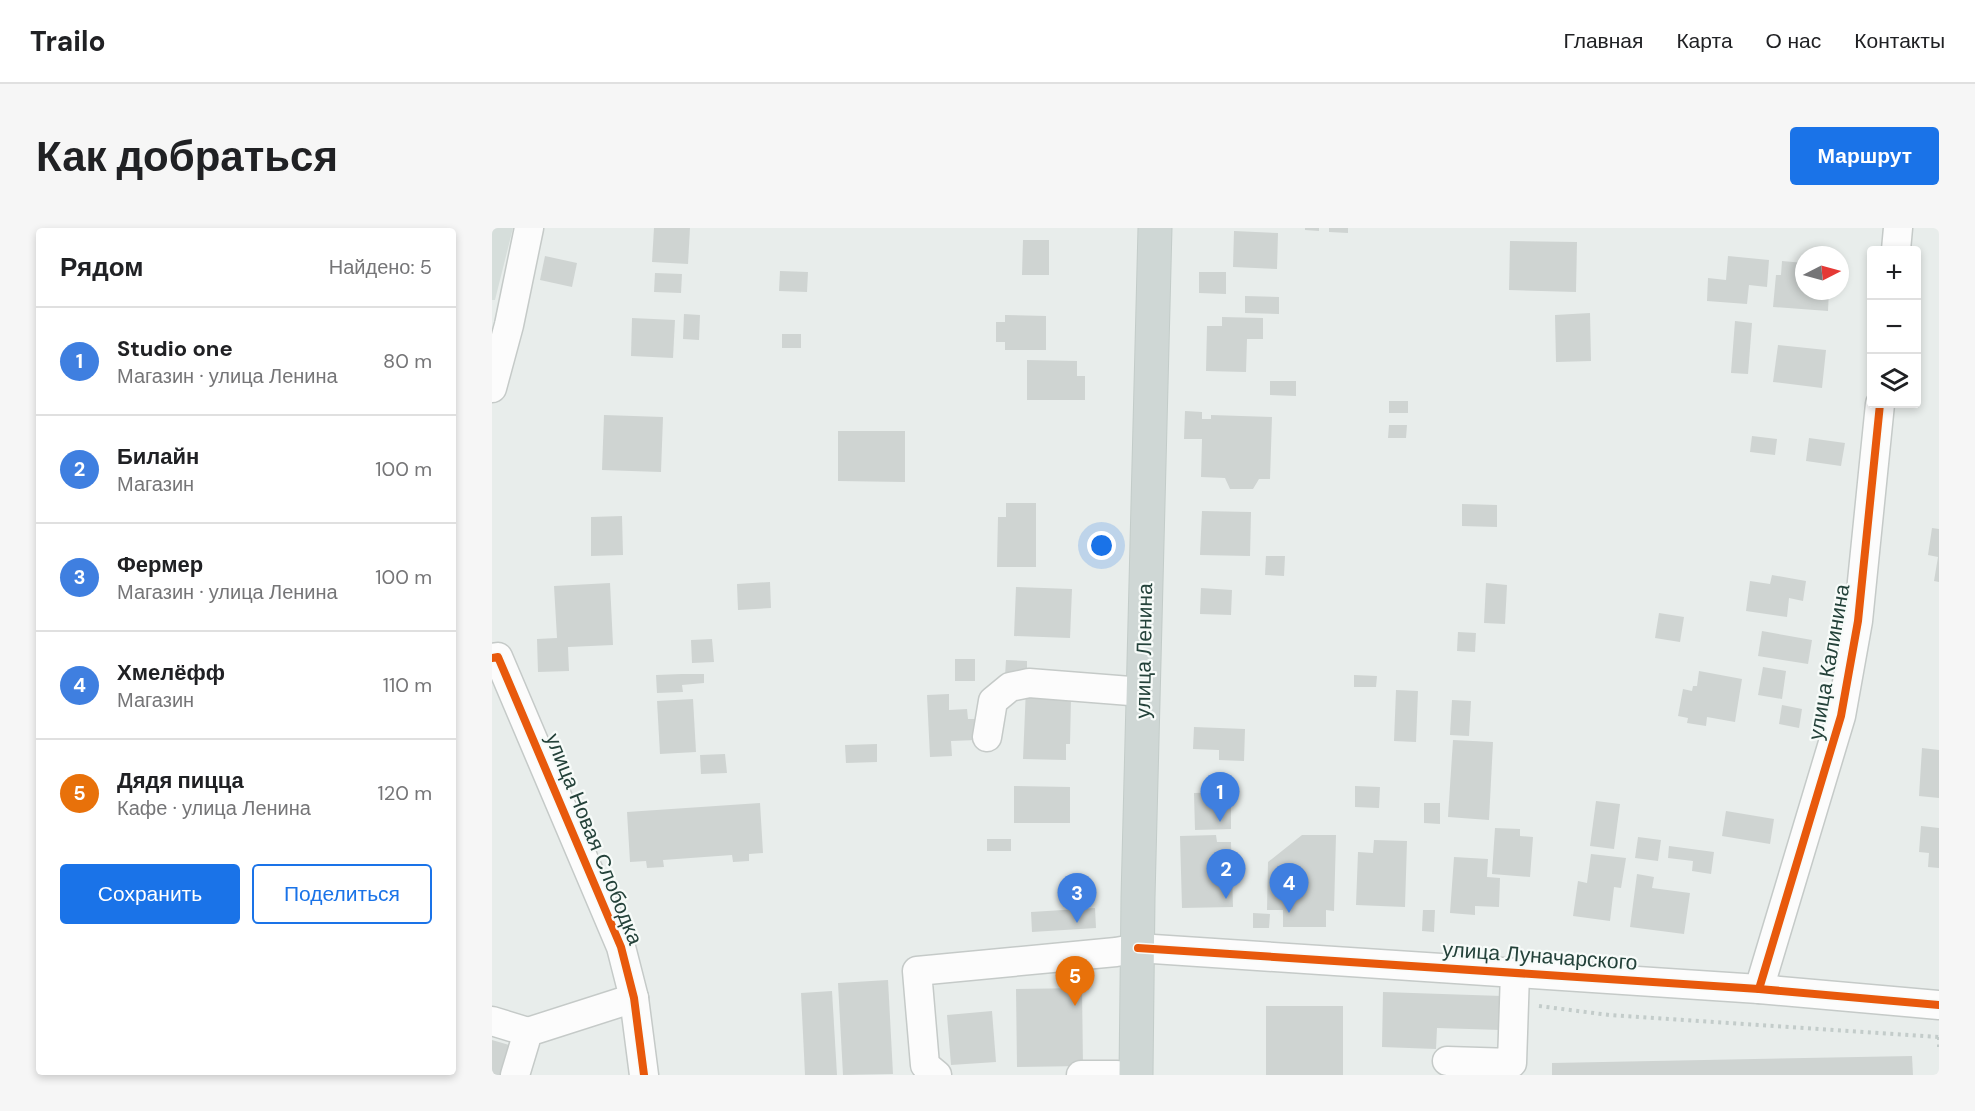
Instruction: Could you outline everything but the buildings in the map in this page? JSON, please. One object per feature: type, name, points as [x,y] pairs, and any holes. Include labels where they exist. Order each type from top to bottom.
[{"type":"main road","name":"улица Ленина","points":[[1136,1075],[1155,228]]},
{"type":"street","points":[[492,388],[509,325],[529,228]]},
{"type":"street","points":[[1896,246],[1898,228]]},
{"type":"street","name":"улица Калинина","points":[[1759,989],[1841,716],[1858,621],[1880,408]]},
{"type":"street","name":"улица Новая Слободка","points":[[495,658],[621,947],[634,998],[644,1075]]},
{"type":"street","points":[[987,737],[993,701],[1010,687],[1029,683],[1143,692]]},
{"type":"street","name":"улица Луначарского","points":[[937,1075],[925,1065],[917,971],[1138,948],[1515,983],[1759,989],[1939,1005]]},
{"type":"street","points":[[1447,1061],[1512,1063],[1515,983]]},
{"type":"street","points":[[492,1021],[528,1032],[634,998]]},
{"type":"street","points":[[515,1075],[528,1032]]},
{"type":"street","points":[[1081,1075],[1117,1075]]},
{"type":"path","points":[[1515,983],[1536,1005],[1609,1015],[1939,1037],[1939,1047]]},
{"type":"shaded area","points":[[492,228],[513,228],[495,300],[492,300]]},
{"type":"cycle path","points":[[1759,989],[1841,716],[1858,621],[1880,408]]},
{"type":"cycle path","points":[[492,658],[498,657],[621,947],[634,998],[644,1075]]},
{"type":"cycle path","points":[[1138,948],[1759,989],[1939,1005]]},
{"type":"place","name":"Studio one","points":[[1220,822]]},
{"type":"place","name":"Билайн","points":[[1226,899]]},
{"type":"place","name":"Хмелёфф","points":[[1289,913]]},
{"type":"place","name":"Фермер","points":[[1077,923]]},
{"type":"place","name":"Дядя пицца","points":[[1075,1006]]}]
